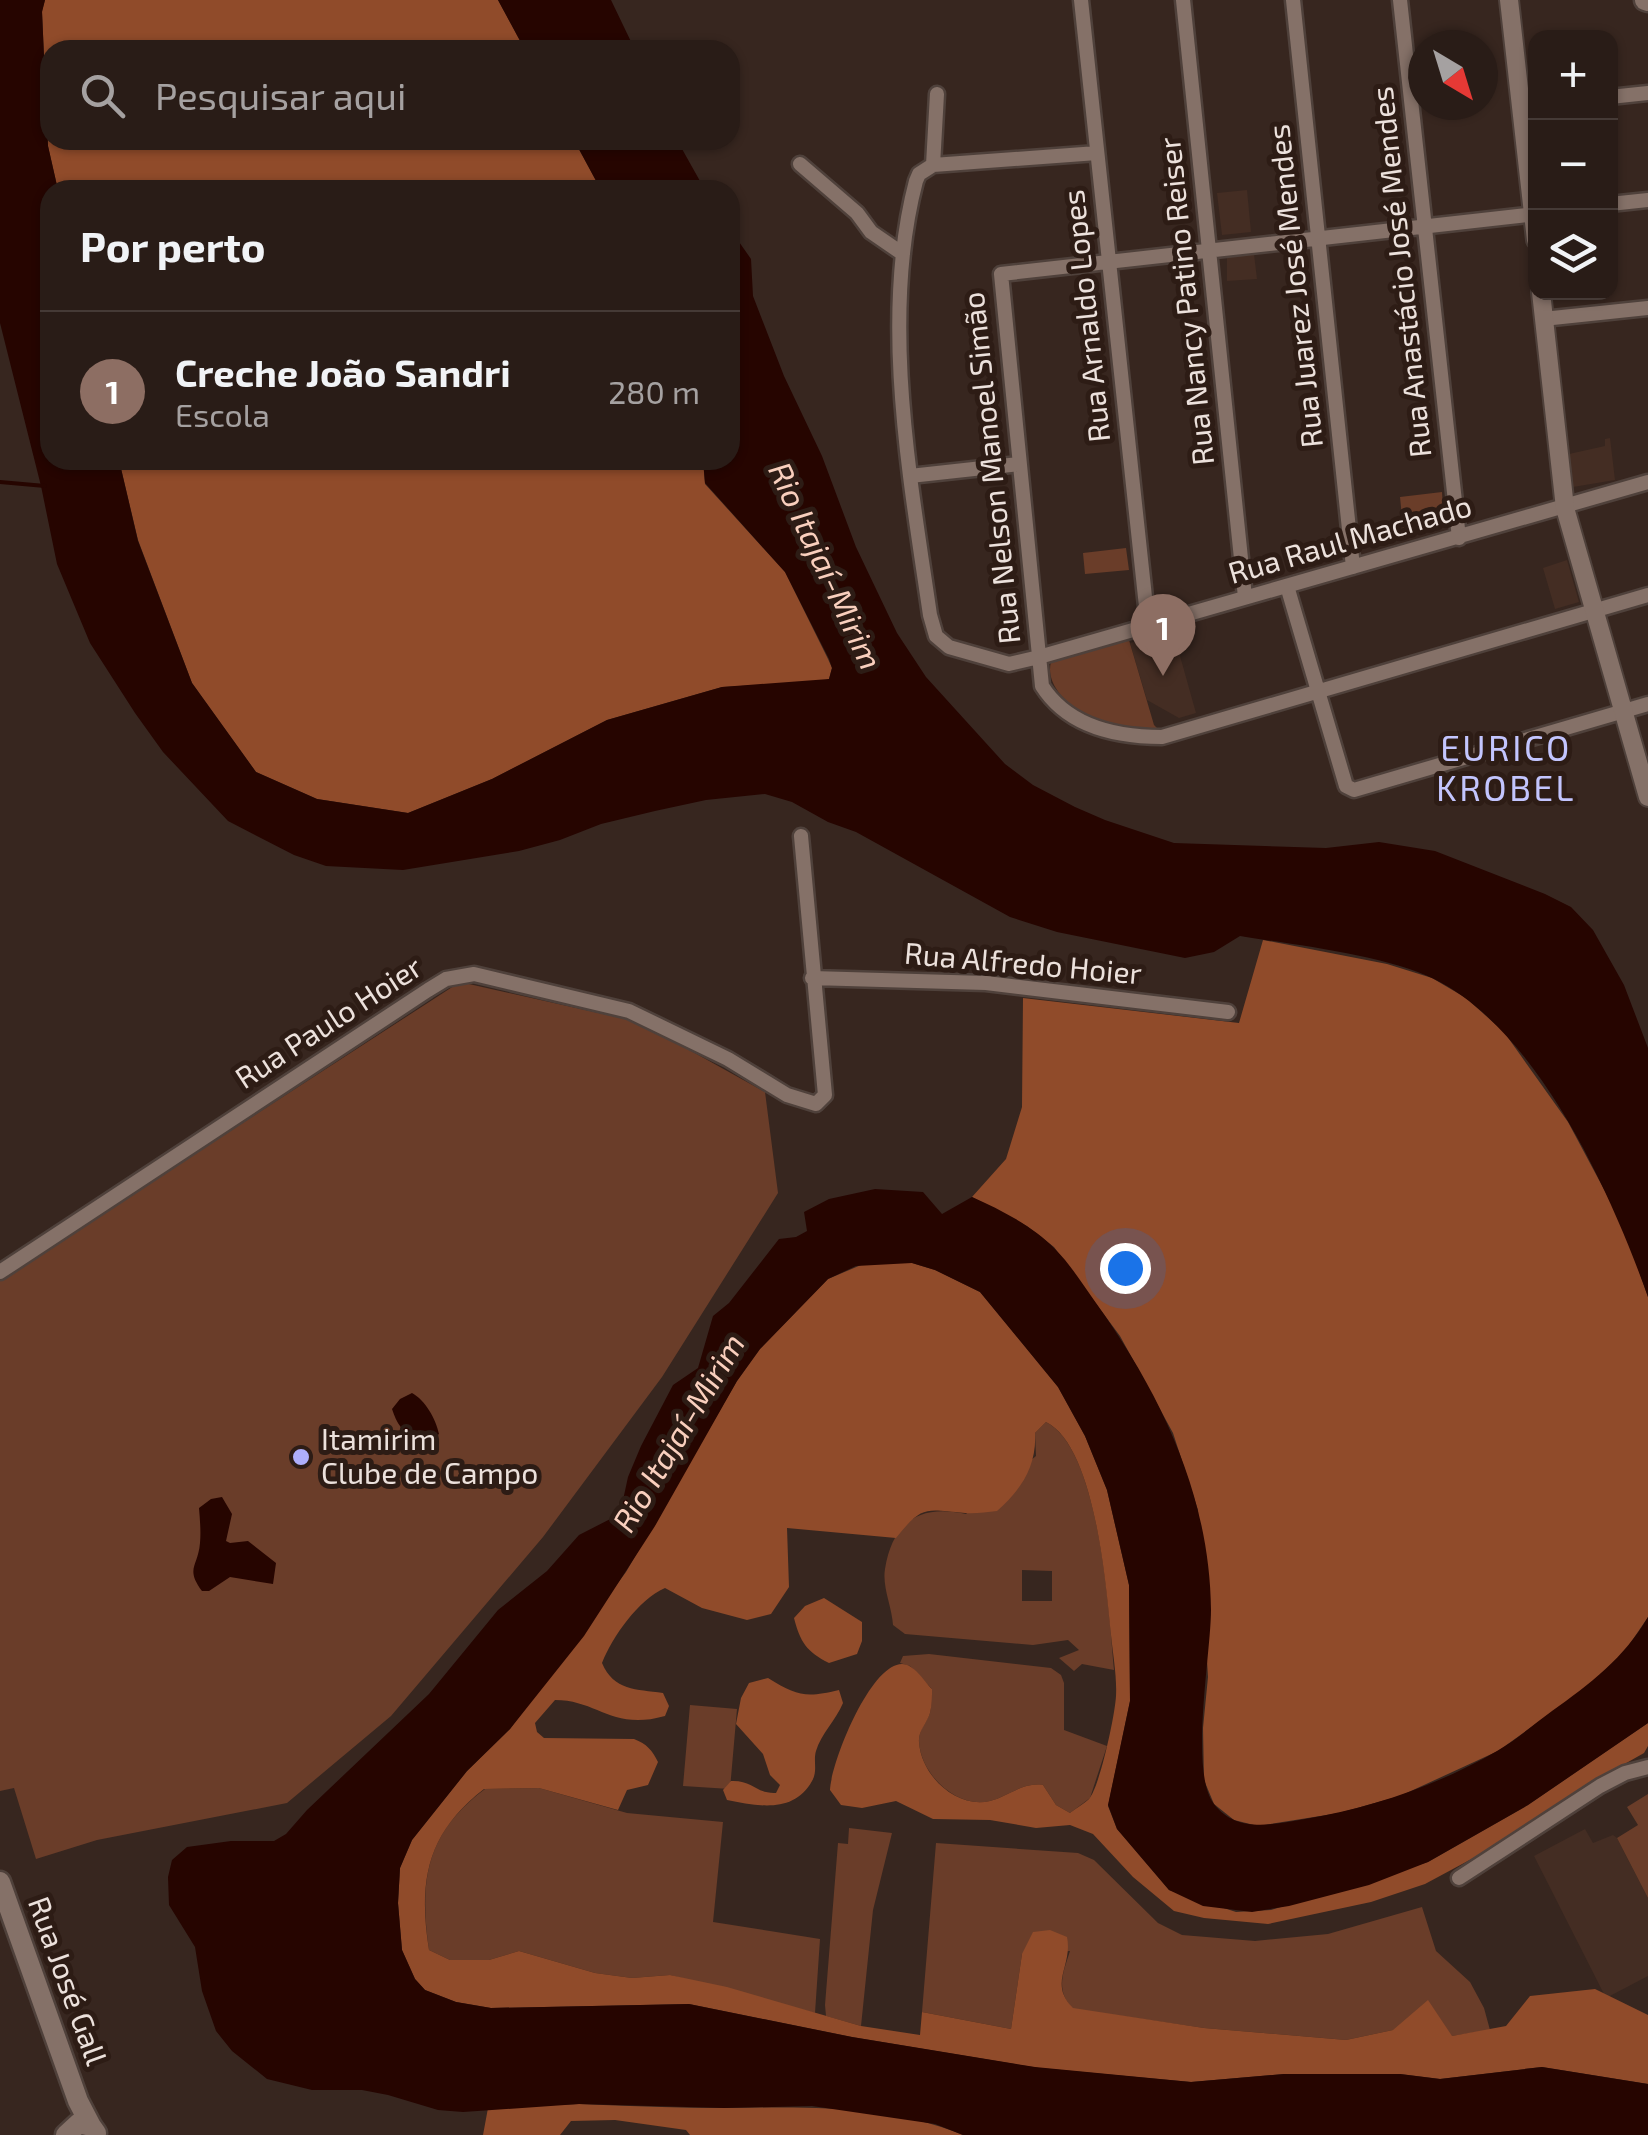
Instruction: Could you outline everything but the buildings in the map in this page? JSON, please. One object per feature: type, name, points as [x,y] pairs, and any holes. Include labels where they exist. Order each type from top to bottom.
[{"type":"main road","name":"Rua José Gall","points":[[0,1882],[78,2100],[82,2130]]},
{"type":"street","name":"Rua Arnaldo Lopes","points":[[1080,0],[1148,625]]},
{"type":"street","name":"Rua Nancy Patino Reiser","points":[[1183,0],[1246,597]]},
{"type":"street","name":"Rua Juarez José Mendes","points":[[1293,0],[1353,567]]},
{"type":"street","name":"Rua Anastácio José Mendes","points":[[1400,0],[1459,538]]},
{"type":"street","points":[[1509,0],[1528,106]]},
{"type":"street","points":[[1618,96],[1648,93]]},
{"type":"street","points":[[933,165],[937,94]]},
{"type":"street","points":[[1529,120],[1534,210]]},
{"type":"street","points":[[1020,464],[910,476],[901,362],[902,254],[916,181],[919,174],[933,165],[1097,153]]},
{"type":"street","points":[[800,164],[857,213],[871,232],[902,254]]},
{"type":"street","points":[[1618,203],[1648,200]]},
{"type":"street","points":[[1109,262],[1528,216]]},
{"type":"street","name":"Rua Nelson Manoel Simão","points":[[1109,262],[1001,274],[1042,686],[1050,697],[1087,724],[1120,736],[1162,737],[1648,594]]},
{"type":"street","points":[[1542,300],[1565,508],[1648,797]]},
{"type":"street","points":[[1544,319],[1648,308]]},
{"type":"street","name":"Rua Raul Machado","points":[[910,476],[936,636],[949,647],[1008,664],[1648,482]]},
{"type":"street","points":[[1287,586],[1346,786],[1354,790],[1648,704]]},
{"type":"street","points":[[801,836],[812,978]]},
{"type":"street","name":"Rua Paulo Hoier","points":[[0,1272],[428,990],[460,975],[474,974],[629,1011],[728,1059],[786,1096],[816,1104],[825,1096],[812,978]]},
{"type":"street","name":"Rua Alfredo Hoier","points":[[812,978],[986,983],[1228,1012]]},
{"type":"street","points":[[1459,1878],[1600,1786],[1625,1773],[1648,1768]]},
{"type":"shaded area","points":[[45,0],[498,0],[520,40],[43,40]]},
{"type":"shaded area","points":[[49,150],[579,150],[596,180],[56,180]]},
{"type":"shaded area","points":[[1247,190],[1251,232],[1222,235],[1217,193]]},
{"type":"shaded area","points":[[1254,254],[1257,279],[1227,281],[1227,257]]},
{"type":"shaded area","points":[[1610,438],[1615,480],[1573,487],[1569,454],[1605,446],[1605,439]]},
{"type":"shaded area","points":[[121,470],[704,470],[705,484],[785,572],[832,668],[829,679],[820,682],[722,687],[607,720],[492,779],[408,813],[317,799],[256,772],[192,683],[138,540]]},
{"type":"shaded area","points":[[1442,492],[1444,527],[1404,537],[1400,497]]},
{"type":"shaded area","points":[[1126,548],[1129,570],[1085,574],[1083,553]]},
{"type":"shaded area","points":[[1567,560],[1579,602],[1555,609],[1543,568]]},
{"type":"shaded area","points":[[1173,631],[1196,713],[1179,718],[1147,700],[1130,643]]},
{"type":"shaded area","points":[[1129,640],[1157,728],[1123,730],[1099,722],[1063,697],[1050,674],[1051,662]]},
{"type":"shaded area","points":[[1263,940],[1387,964],[1432,978],[1466,998],[1504,1032],[1568,1122],[1623,1225],[1648,1297],[1648,1617],[1623,1654],[1583,1690],[1498,1751],[1400,1796],[1339,1813],[1258,1826],[1234,1820],[1214,1804],[1204,1780],[1203,1728],[1208,1677],[1198,1510],[1173,1433],[1120,1336],[1054,1247],[1027,1226],[972,1197],[1006,1159],[1022,1107],[1023,998],[1239,1023]]},
{"type":"shaded area","name":"Itamirim Clube de Campo","points":[[460,982],[639,1022],[765,1092],[778,1193],[662,1377],[543,1537],[391,1716],[287,1803],[97,1840],[36,1859],[14,1788],[0,1791],[0,1280]]},
{"type":"shaded area","points":[[912,1263],[935,1270],[980,1292],[1058,1387],[1085,1436],[1107,1490],[1129,1585],[1130,1701],[1108,1806],[1117,1829],[1169,1890],[1236,1912],[1271,1910],[1428,1862],[1528,1805],[1648,1723],[1648,1746],[1644,1753],[1591,1783],[1518,1834],[1425,1884],[1371,1902],[1268,1924],[1174,1911],[1133,1877],[1093,1834],[1070,1825],[1036,1828],[990,1820],[933,1819],[896,1801],[862,1808],[841,1805],[830,1790],[837,1759],[854,1717],[877,1680],[890,1668],[902,1664],[915,1670],[932,1689],[930,1713],[919,1738],[921,1755],[934,1778],[954,1795],[965,1800],[990,1801],[1022,1787],[1043,1785],[1056,1805],[1070,1813],[1093,1792],[1116,1696],[1106,1584],[1087,1487],[1063,1436],[1046,1422],[1035,1433],[1026,1476],[997,1511],[926,1512],[913,1519],[896,1538],[787,1528],[789,1587],[771,1614],[747,1620],[702,1608],[665,1588],[645,1601],[620,1631],[602,1663],[619,1684],[663,1693],[669,1706],[665,1716],[647,1720],[618,1718],[570,1701],[555,1700],[535,1723],[544,1738],[634,1739],[642,1743],[658,1762],[648,1785],[627,1790],[618,1810],[539,1788],[484,1789],[450,1823],[431,1860],[425,1902],[429,1950],[450,1960],[489,1960],[519,1951],[595,1973],[632,1978],[670,1975],[727,1987],[861,2026],[920,2035],[922,2012],[1011,2029],[1022,1954],[1033,1932],[1050,1930],[1067,1937],[1062,1990],[1073,2008],[1204,2028],[1346,2040],[1393,2030],[1428,2000],[1452,2036],[1506,2026],[1530,1996],[1595,1989],[1648,2015],[1648,2084],[1542,2067],[1440,2079],[1400,2074],[1284,2074],[1191,2082],[1039,2068],[852,2037],[689,2004],[491,2008],[456,2002],[425,1990],[415,1979],[402,1950],[400,1868],[412,1840],[467,1771],[510,1729],[626,1572],[737,1381],[760,1349],[828,1279],[861,1265]]},
{"type":"shaded area","points":[[1046,1422],[1064,1438],[1079,1464],[1105,1574],[1114,1670],[1082,1664],[1074,1671],[1059,1658],[1079,1650],[1068,1640],[1033,1645],[905,1634],[893,1625],[885,1569],[902,1527],[935,1511],[966,1514],[1036,1456],[1035,1433]],"holes":[[[1022,1570],[1052,1571],[1052,1601],[1022,1601]]]},
{"type":"shaded area","points":[[824,1598],[862,1622],[857,1654],[829,1663],[806,1645],[794,1618],[805,1606]]},
{"type":"shaded area","points":[[929,1654],[1051,1668],[1061,1675],[1064,1730],[1107,1746],[1090,1798],[1070,1813],[1056,1805],[1043,1785],[978,1802],[965,1800],[943,1787],[926,1766],[919,1742],[930,1713],[932,1689],[910,1666],[900,1663],[903,1656]]},
{"type":"shaded area","points":[[768,1678],[802,1694],[839,1690],[843,1703],[818,1745],[814,1777],[804,1792],[774,1805],[727,1800],[723,1790],[731,1781],[769,1793],[776,1793],[780,1785],[770,1775],[763,1754],[736,1724],[741,1698],[749,1683]]},
{"type":"shaded area","points":[[690,1705],[737,1709],[730,1789],[683,1786]]},
{"type":"shaded area","points":[[539,1788],[627,1813],[723,1822],[713,1922],[820,1939],[815,2013],[670,1975],[632,1978],[595,1973],[519,1951],[489,1960],[450,1960],[429,1950],[427,1880],[431,1860],[450,1823],[485,1789]]},
{"type":"shaded area","points":[[1648,1794],[1648,1898],[1617,1838],[1638,1825],[1627,1807]]},
{"type":"shaded area","points":[[849,1828],[892,1833],[873,1910],[861,2026],[826,2016],[825,2005],[838,1843],[848,1844]]},
{"type":"shaded area","points":[[1585,1829],[1593,1843],[1613,1835],[1617,1838],[1648,1898],[1648,1976],[1606,1998],[1534,1856]]},
{"type":"shaded area","points":[[936,1843],[1078,1853],[1094,1860],[1158,1923],[1182,1935],[1255,1941],[1328,1934],[1422,1907],[1436,1951],[1470,1982],[1490,2030],[1452,2036],[1393,2030],[1346,2040],[1204,2028],[1073,2009],[1062,1988],[1070,1951],[1022,1954],[1011,2029],[922,2012]]},
{"type":"shaded area","points":[[579,2104],[846,2110],[906,2118],[963,2135],[690,2135],[686,2130],[615,2120],[571,2121],[560,2135],[483,2135],[488,2108]]},
{"type":"water","name":"Rio Itajaí-Mirim","points":[[0,0],[45,0],[43,40],[40,40],[40,150],[49,150],[56,180],[40,180],[40,470],[121,470],[138,541],[192,683],[256,772],[317,799],[408,813],[492,779],[607,720],[722,687],[829,679],[829,659],[785,572],[705,483],[704,470],[740,470],[740,243],[751,259],[753,296],[784,376],[897,633],[926,677],[1005,764],[1033,785],[1075,807],[1174,843],[1326,848],[1379,842],[1435,851],[1571,907],[1593,930],[1624,985],[1648,1048],[1648,1297],[1591,1164],[1538,1075],[1472,1003],[1414,971],[1339,952],[1240,936],[1214,952],[1185,958],[1057,932],[1010,917],[856,832],[792,802],[765,794],[706,800],[601,824],[519,851],[403,870],[326,866],[294,855],[228,821],[163,752],[90,643],[57,564],[0,323]]},
{"type":"water","points":[[498,0],[611,0],[630,40],[520,40]]},
{"type":"water","points":[[579,150],[683,150],[699,180],[596,180]]},
{"type":"water","name":"Rio Itajaí-Mirim","points":[[875,1189],[923,1192],[942,1214],[972,1197],[1027,1226],[1072,1268],[1141,1373],[1178,1448],[1202,1527],[1211,1610],[1203,1766],[1207,1788],[1223,1813],[1256,1825],[1305,1819],[1380,1802],[1452,1774],[1504,1747],[1593,1680],[1617,1658],[1648,1617],[1648,1723],[1528,1805],[1428,1862],[1369,1885],[1252,1912],[1203,1906],[1169,1890],[1117,1829],[1108,1805],[1130,1701],[1129,1585],[1107,1490],[1085,1436],[1058,1387],[980,1292],[912,1263],[856,1266],[828,1279],[760,1349],[737,1381],[655,1526],[584,1636],[510,1729],[467,1771],[412,1840],[400,1868],[398,1903],[402,1950],[415,1979],[425,1990],[456,2002],[491,2008],[689,2004],[852,2037],[1035,2067],[1191,2082],[1284,2074],[1400,2074],[1440,2079],[1542,2067],[1648,2084],[1648,2135],[963,2135],[935,2124],[812,2106],[579,2104],[463,2112],[438,2110],[362,2090],[312,2090],[267,2079],[232,2051],[216,2031],[202,1991],[195,1947],[169,1905],[172,1860],[187,1847],[274,1841],[286,1834],[429,1694],[498,1610],[547,1571],[579,1535],[620,1514],[628,1477],[673,1385],[698,1368],[713,1316],[729,1303],[779,1239],[807,1231],[804,1212],[829,1199]]},
{"type":"water","points":[[412,1393],[429,1410],[439,1434],[419,1450],[392,1409]]},
{"type":"water","points":[[222,1497],[232,1514],[226,1541],[248,1541],[276,1563],[273,1584],[230,1577],[209,1591],[202,1591],[197,1583],[193,1572],[200,1543],[199,1508]]},
{"type":"waterway","points":[[0,482],[45,486]]},
{"type":"place","name":"Creche João Sandri","points":[[1163,676]]},
{"type":"place","name":"Itamirim Clube de Campo","points":[[301,1457]]},
{"type":"district","name":"EURICO KROBEL","points":[[1506,769]]}]
